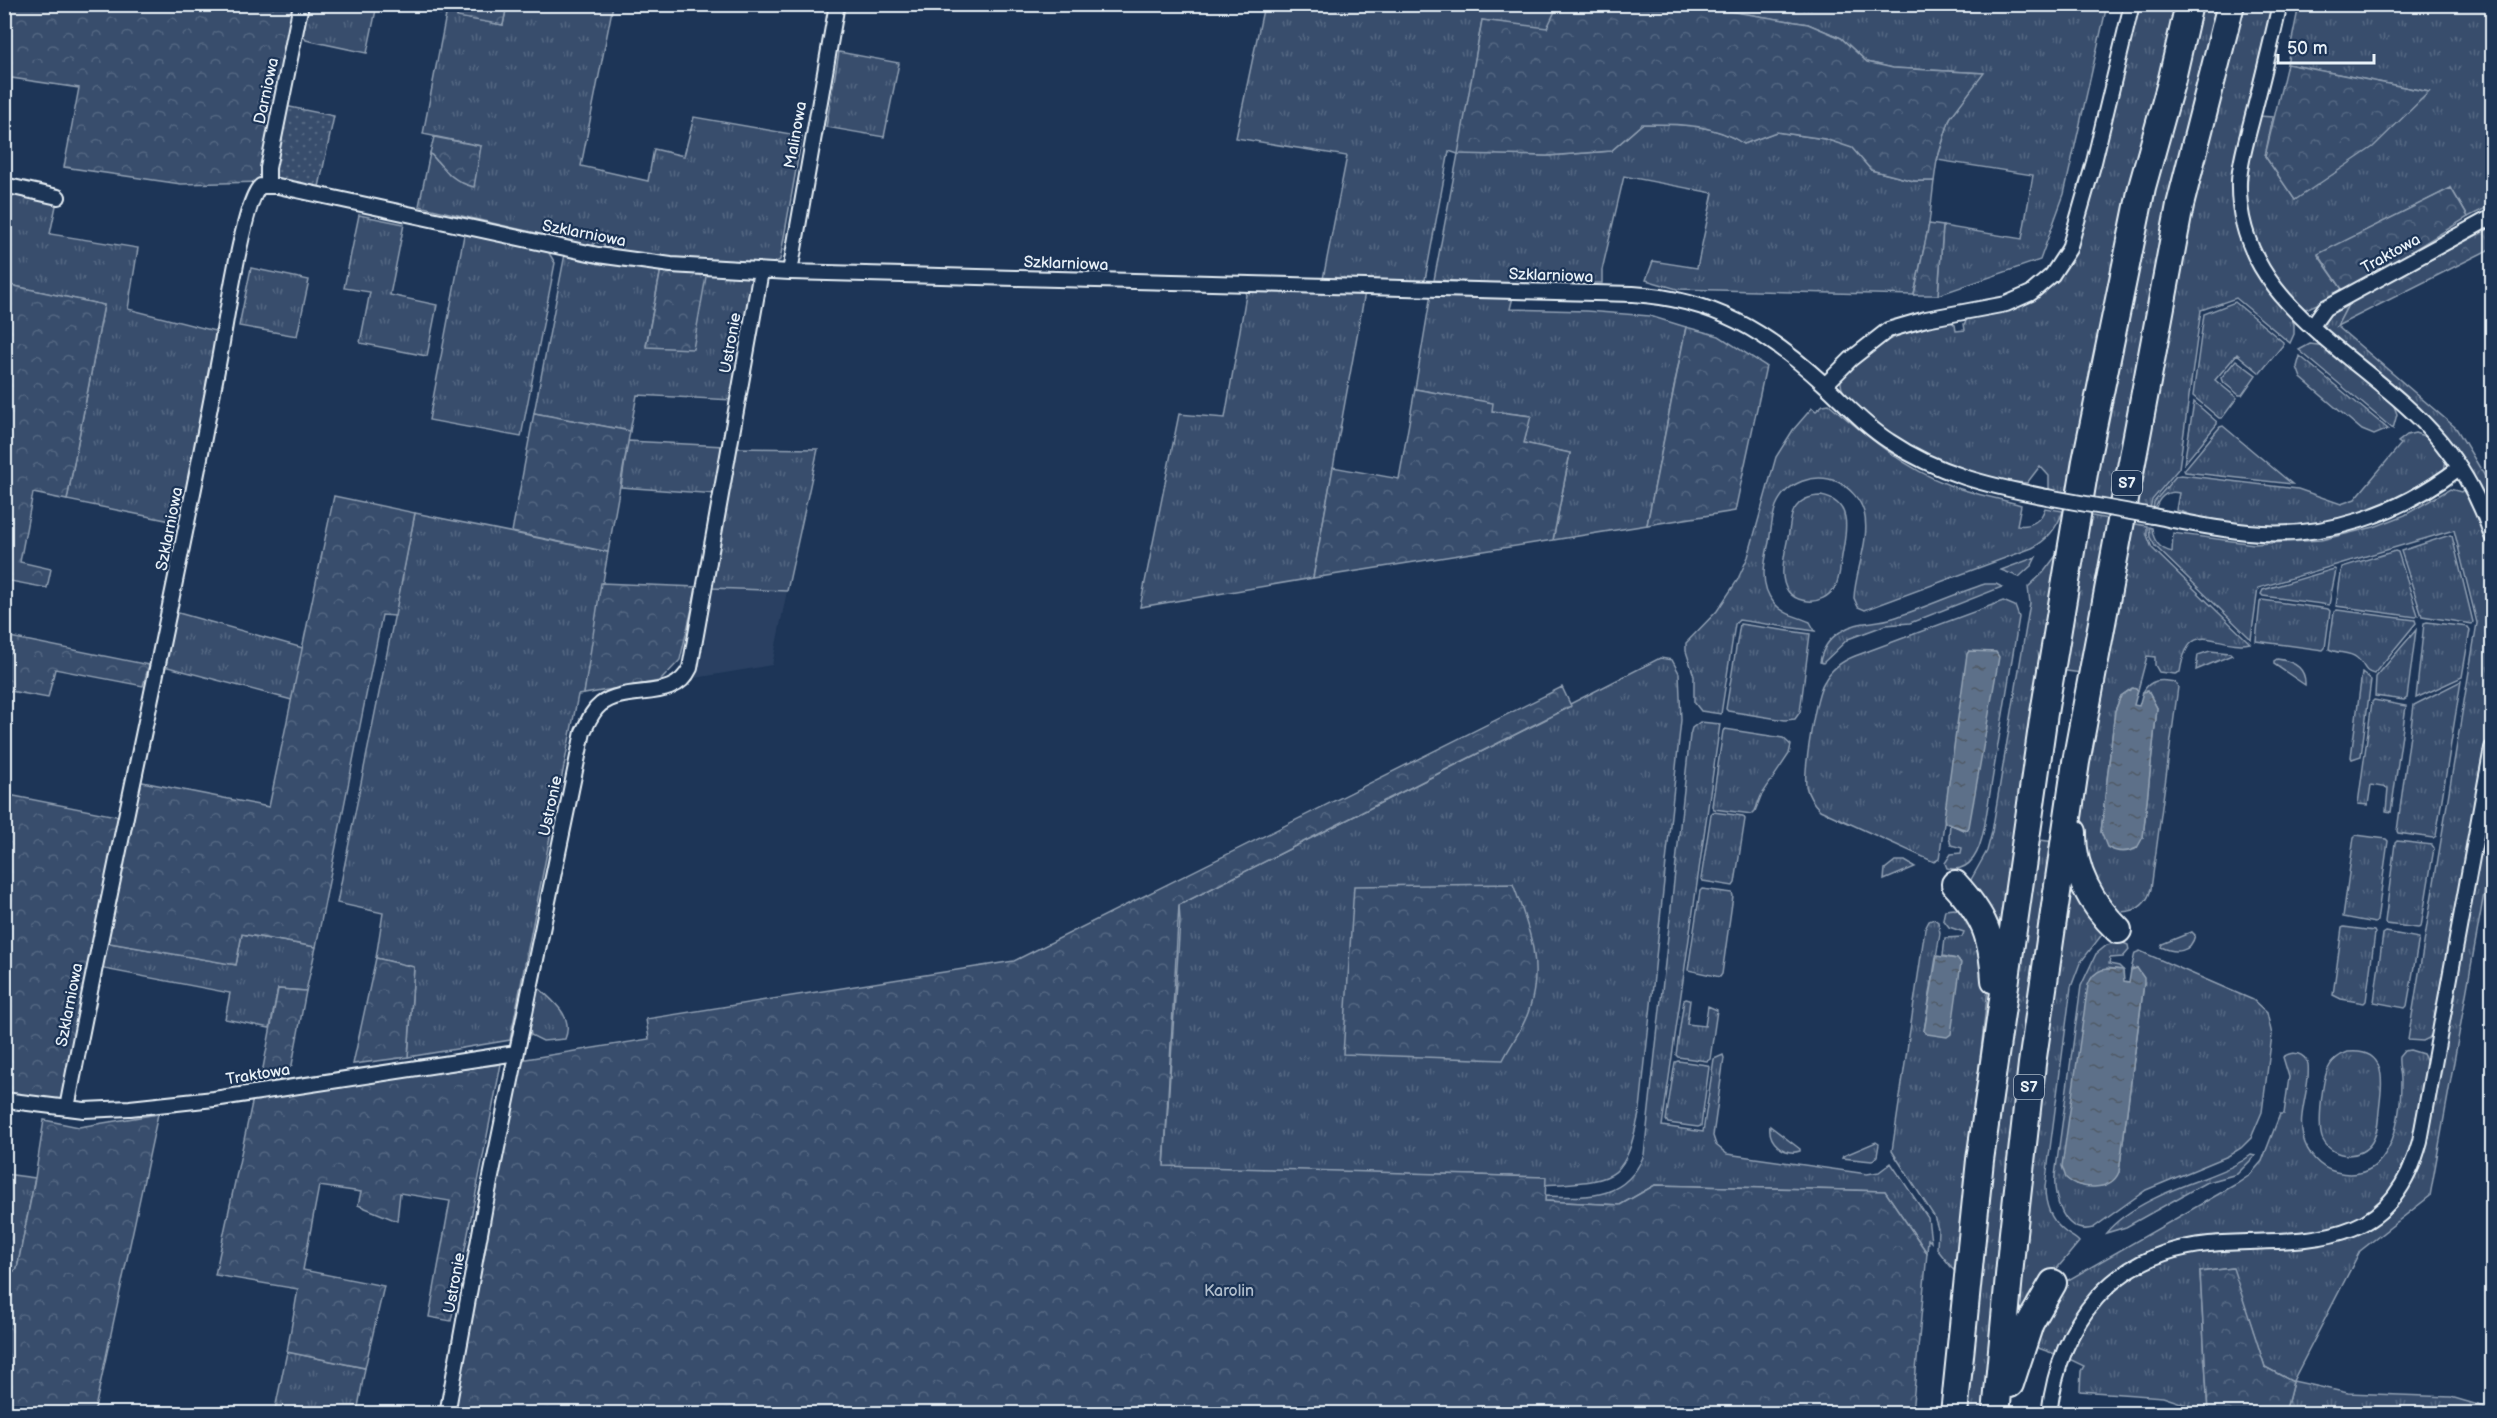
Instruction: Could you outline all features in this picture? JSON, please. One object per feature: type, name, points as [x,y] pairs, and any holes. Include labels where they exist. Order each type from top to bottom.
[{"type":"highway","name":"S7","points":[[1954,1413],[1980,1160],[2044,713],[2086,462],[2142,187],[2171,83],[2189,4]]},
{"type":"highway","name":"S7","points":[[1996,1413],[2032,1064],[2076,762],[2180,206],[2231,4]]},
{"type":"highway","points":[[2056,543],[2086,462]]},
{"type":"highway","points":[[2076,762],[2073,841],[2076,860],[2090,898],[2118,930]]},
{"type":"highway","points":[[1955,884],[1985,925],[1993,950],[1994,1055]]},
{"type":"highway","points":[[2003,1413],[2024,1341],[2037,1308],[2053,1283]]},
{"type":"street","name":"Darniowa","points":[[268,185],[268,168],[301,4]]},
{"type":"street","name":"Malinowa","points":[[790,272],[837,4]]},
{"type":"street","points":[[1825,385],[1851,358],[1888,330],[1926,319],[2006,304],[2031,293],[2052,275],[2068,249],[2081,205],[2132,4]]},
{"type":"street","points":[[2280,4],[2240,169],[2239,194],[2246,231],[2260,267],[2283,299],[2419,418],[2440,441],[2480,504],[2493,536]]},
{"type":"street","points":[[4,184],[58,196]]},
{"type":"street","name":"Szklarniowa","points":[[67,1108],[89,992],[186,539],[241,243],[255,191],[261,186],[268,185],[598,255],[650,263],[760,271],[1658,296],[1679,299],[1731,317],[1768,339],[1825,385],[1887,440],[1936,468],[1979,483],[2250,533],[2274,534],[2322,530],[2388,510],[2424,492],[2459,468]]},
{"type":"street","name":"Traktowa","points":[[2312,326],[2325,308],[2493,217]]},
{"type":"street","name":"Ustronie","points":[[447,1413],[485,1206],[583,732],[588,720],[600,705],[611,699],[676,685],[686,676],[690,668],[760,271]]},
{"type":"street","points":[[2049,1413],[2056,1371],[2072,1332],[2099,1293],[2127,1271],[2157,1256],[2183,1248],[2208,1244],[2309,1238],[2342,1232],[2369,1220],[2384,1208],[2404,1183],[2415,1161],[2420,1141],[2493,748]]},
{"type":"street","name":"Traktowa","points":[[4,1100],[105,1110],[159,1106],[516,1053]]},
{"type":"shaded area","points":[[712,588],[787,591],[772,665],[695,678],[705,645],[702,639]]},
{"type":"green space","points":[[1365,4],[1403,11],[1403,4],[2107,5],[2064,194],[2040,260],[1938,295],[1943,226],[2022,239],[2033,175],[1937,160],[1950,118],[1983,73],[1893,68],[1867,62],[1841,38],[1808,24],[1722,10],[1547,29],[1482,20],[1459,153],[1547,156],[1611,151],[1642,124],[1707,128],[1744,144],[1776,132],[1825,139],[1852,147],[1871,170],[1914,181],[1934,181],[1929,224],[1914,295],[1677,289],[1646,280],[1653,261],[1697,268],[1713,193],[1624,176],[1602,270],[1602,283],[1588,283],[1587,288],[1434,280],[1458,154],[1449,151],[1425,280],[1415,283],[1323,279],[1347,156],[1236,138],[1264,5]]},
{"type":"green space","points":[[4,5],[297,5],[261,182],[181,184],[64,167],[79,88],[5,77]]},
{"type":"green space","points":[[306,5],[377,5],[367,53],[306,40],[301,32]]},
{"type":"green space","points":[[399,5],[460,5],[457,16],[503,25],[507,5],[613,5],[581,166],[648,181],[654,149],[684,156],[694,117],[802,136],[780,260],[772,264],[663,259],[605,250],[604,244],[595,242],[592,246],[419,206],[430,153],[449,175],[481,146],[423,134],[446,15]]},
{"type":"green space","points":[[460,5],[507,5],[503,25],[457,17]]},
{"type":"green space","points":[[1558,5],[1722,10],[1808,24],[1841,38],[1867,62],[1893,68],[1984,73],[1950,118],[1937,160],[1934,181],[1914,181],[1871,170],[1852,148],[1825,139],[1776,132],[1744,144],[1707,128],[1681,125],[1642,124],[1611,151],[1547,156],[1458,154],[1482,20],[1547,28]]},
{"type":"green space","points":[[2138,5],[2177,5],[2068,494],[2049,491],[2049,476],[2040,466],[2027,483],[2015,482],[2015,486],[1975,476],[1940,463],[1868,418],[1853,405],[1844,392],[1841,380],[1862,356],[1889,340],[1920,328],[1950,321],[1955,325],[1956,331],[1965,330],[1964,324],[1968,318],[2020,304],[2047,288],[2059,276],[2077,243]]},
{"type":"green space","points":[[2197,5],[2218,5],[2132,392],[2111,502],[2091,498],[2134,278]]},
{"type":"green space","points":[[2238,5],[2272,5],[2238,146],[2233,193],[2238,227],[2248,256],[2267,290],[2290,316],[2294,324],[2294,334],[2290,343],[2236,298],[2201,310],[2179,468],[2152,500],[2150,509],[2133,506],[2176,276]]},
{"type":"green space","points":[[2299,5],[2492,5],[2492,205],[2468,217],[2451,188],[2318,255],[2344,292],[2306,309],[2290,296],[2264,259],[2255,239],[2250,219],[2247,200],[2248,180],[2259,116],[2273,117],[2265,156],[2295,200],[2429,92],[2287,64]]},
{"type":"green space","points":[[839,52],[899,63],[884,137],[826,127]]},
{"type":"green space","points":[[2287,64],[2429,92],[2373,147],[2295,200],[2265,156]]},
{"type":"green space","points":[[285,106],[334,116],[319,187],[277,178],[272,169]]},
{"type":"green space","points":[[434,137],[481,146],[474,187],[460,182],[430,153]]},
{"type":"green space","points":[[2451,188],[2468,217],[2344,292],[2318,254]]},
{"type":"green space","points":[[5,189],[57,201],[50,234],[138,248],[128,309],[219,332],[181,523],[67,500],[104,305],[5,284]]},
{"type":"green space","points":[[359,215],[404,224],[390,295],[437,305],[427,356],[360,343],[370,292],[344,288]]},
{"type":"green space","points":[[1929,224],[1943,226],[1938,295],[1914,295]]},
{"type":"green space","points":[[2492,227],[2492,248],[2337,326],[2349,303]]},
{"type":"green space","points":[[465,230],[546,248],[555,263],[521,437],[429,420]]},
{"type":"green space","points":[[565,254],[661,269],[646,346],[707,271],[741,273],[751,279],[733,400],[637,395],[630,431],[534,413]]},
{"type":"green space","points":[[251,268],[309,280],[297,336],[239,326]]},
{"type":"green space","points":[[661,269],[707,271],[693,349],[646,347]]},
{"type":"green space","points":[[5,284],[104,305],[67,500],[33,493],[20,562],[51,569],[47,588],[5,580]]},
{"type":"green space","points":[[1244,289],[1365,292],[1313,578],[1140,607],[1179,414],[1225,418],[1246,295]]},
{"type":"green space","points":[[1431,294],[1513,297],[1510,309],[1650,316],[1686,327],[1647,525],[1553,540],[1570,453],[1524,443],[1530,416],[1491,411],[1492,403],[1415,389]]},
{"type":"green space","points":[[2235,302],[2283,342],[2283,345],[2260,373],[2237,354],[2215,380],[2237,398],[2222,418],[2219,418],[2193,396],[2204,314]]},
{"type":"green space","points":[[2349,303],[2337,326],[2456,428],[2492,488],[2492,519],[2448,441],[2429,419],[2326,330],[2323,320],[2328,312]]},
{"type":"green space","points":[[1686,327],[1719,336],[1766,366],[1735,511],[1647,525]]},
{"type":"green space","points":[[2310,344],[2326,346],[2392,401],[2397,414],[2393,429],[2299,350]]},
{"type":"green space","points":[[2300,356],[2388,429],[2374,435],[2362,430],[2301,378],[2297,367]]},
{"type":"green space","points":[[2236,360],[2256,375],[2242,395],[2239,395],[2221,378]]},
{"type":"green space","points":[[1415,389],[1493,403],[1492,411],[1531,416],[1524,443],[1570,453],[1553,540],[1313,578],[1333,467],[1399,479]]},
{"type":"green space","points":[[2194,402],[2217,424],[2184,464]]},
{"type":"green space","points":[[1829,404],[1886,450],[1932,478],[1958,488],[2021,505],[2017,525],[2035,522],[2045,508],[2063,511],[2061,517],[2047,537],[2032,548],[1865,610],[1858,607],[1854,598],[1866,533],[1864,512],[1860,503],[1847,487],[1829,479],[1811,479],[1794,485],[1776,506],[1764,566],[1766,589],[1778,607],[1786,613],[1810,622],[1815,631],[1739,620],[1735,624],[1721,714],[1701,711],[1694,702],[1694,676],[1686,651],[1686,643],[1717,611],[1737,581],[1748,557],[1776,457],[1793,430],[1812,408],[1816,411],[1823,405]]},
{"type":"green space","points":[[534,413],[630,431],[608,552],[512,532]]},
{"type":"green space","points":[[2223,426],[2292,484],[2185,472],[2184,470]]},
{"type":"green space","points":[[2415,433],[2430,438],[2446,459],[2444,471],[2401,496],[2356,514],[2308,525],[2259,528],[2241,526],[2186,517],[2186,513],[2176,510],[2179,493],[2174,492],[2163,496],[2153,510],[2154,502],[2176,476],[2181,475],[2298,489],[2341,504],[2355,499],[2401,444],[2398,442],[2407,435]]},
{"type":"green space","points":[[628,441],[724,446],[717,494],[621,487]]},
{"type":"green space","points":[[736,448],[818,449],[787,591],[712,588]]},
{"type":"green space","points":[[2465,488],[2488,540],[2492,556],[2492,716],[2435,1029],[2429,1038],[2423,1041],[2408,1040],[2477,623],[2454,530],[2258,588],[2251,639],[2155,546],[2150,537],[2149,527],[2152,528],[2158,544],[2172,552],[2173,533],[2254,544],[2321,540],[2374,527],[2405,515],[2450,489],[2461,492]]},
{"type":"green space","points":[[334,496],[415,513],[395,616],[382,615],[316,947],[242,934],[236,965],[104,942],[137,781],[269,807]]},
{"type":"green space","points":[[1821,496],[1832,499],[1843,511],[1845,537],[1837,584],[1830,594],[1816,601],[1808,601],[1789,593],[1783,576],[1784,556],[1794,510],[1806,499]]},
{"type":"green space","points":[[415,513],[608,552],[584,694],[578,695],[510,1040],[408,1057],[414,967],[376,958],[383,913],[337,903]]},
{"type":"green space","points":[[2087,515],[2108,519],[2081,673],[2060,670]]},
{"type":"green space","points":[[2130,523],[2147,526],[2147,535],[2152,548],[2250,643],[2238,644],[2207,638],[2198,639],[2190,644],[2184,654],[2180,672],[2175,674],[2159,672],[2155,665],[2155,657],[2147,656],[2138,690],[2132,688],[2121,696],[2115,711],[2101,832],[2143,837],[2157,708],[2148,691],[2143,692],[2156,681],[2175,682],[2178,687],[2151,889],[2144,903],[2126,912],[2104,906],[2081,836],[2082,808]]},
{"type":"green space","points":[[2450,535],[2472,624],[2422,616],[2401,551]]},
{"type":"green space","points":[[2398,552],[2418,615],[2416,617],[2336,606],[2342,567]]},
{"type":"green space","points":[[2058,553],[1999,943],[1968,885],[1987,851],[1992,832],[2030,603],[2028,587],[2043,573]]},
{"type":"green space","points":[[2036,557],[2032,565],[2019,577],[2001,570]]},
{"type":"green space","points":[[2336,570],[2329,605],[2261,594],[2263,590]]},
{"type":"green space","points":[[601,583],[697,587],[680,660],[660,681],[584,694]]},
{"type":"green space","points":[[1985,584],[1996,584],[2002,587],[1910,623],[1886,625],[1848,639],[1823,663],[1820,662],[1829,641],[1846,628],[1893,618]]},
{"type":"green space","points":[[2262,600],[2328,609],[2330,611],[2325,648],[2323,650],[2256,641]]},
{"type":"green space","points":[[2003,601],[2015,606],[2019,617],[1984,829],[1977,852],[1969,864],[1956,869],[1947,868],[1945,863],[1951,854],[1961,853],[1962,848],[1951,845],[1949,837],[1950,824],[1963,830],[1968,652],[1939,859],[1934,862],[1820,810],[1807,790],[1807,765],[1817,702],[1824,682],[1833,669],[1855,656]]},
{"type":"green space","points":[[2337,610],[2415,620],[2416,623],[2374,674],[2368,672],[2360,660],[2354,656],[2329,649],[2334,612]]},
{"type":"green space","points":[[175,612],[303,648],[292,700],[164,666]]},
{"type":"green space","points":[[2424,623],[2468,627],[2470,630],[2462,677],[2416,698]]},
{"type":"green space","points":[[1740,624],[1810,634],[1800,712],[1795,719],[1785,720],[1726,709]]},
{"type":"green space","points":[[2416,630],[2407,698],[2404,700],[2375,696],[2376,677]]},
{"type":"green space","points":[[4,636],[149,665],[143,686],[55,669],[48,698],[5,690]]},
{"type":"green space","points":[[2210,651],[2232,655],[2196,670],[2198,655]]},
{"type":"green space","points":[[1660,658],[1672,660],[1679,673],[1681,720],[1640,1109],[1629,1151],[1614,1173],[1588,1181],[1545,1185],[1545,1177],[1164,1167],[1180,921],[1179,905],[1570,707],[1570,704]]},
{"type":"green space","points":[[2277,659],[2297,666],[2303,674],[2305,685],[2274,664]]},
{"type":"green space","points":[[2362,673],[2371,680],[2361,756],[2352,759],[2351,757]]},
{"type":"green space","points":[[2461,681],[2436,836],[2433,838],[2398,833],[2414,705]]},
{"type":"green space","name":"Karolin","points":[[1562,687],[1571,706],[1179,905],[1164,1166],[1546,1177],[1545,1201],[1620,1205],[1655,1185],[1885,1191],[1927,1253],[1912,1413],[452,1414],[520,1060],[649,1039],[646,1019],[1014,961]]},
{"type":"green space","points":[[2374,700],[2406,706],[2391,812],[2386,811],[2388,788],[2371,785],[2368,805],[2358,804]]},
{"type":"green space","points":[[1700,722],[1720,724],[1662,1126],[1703,1132],[1714,1059],[1723,1055],[1713,1136],[1716,1145],[1727,1154],[1867,1174],[1879,1172],[1891,1163],[1928,1218],[1931,1242],[1928,1239],[1927,1253],[1885,1191],[1655,1185],[1620,1205],[1545,1201],[1545,1196],[1590,1196],[1615,1188],[1626,1181],[1636,1170],[1644,1155],[1690,735],[1692,728]]},
{"type":"green space","points":[[1725,729],[1783,738],[1791,745],[1789,754],[1752,814],[1714,809],[1712,806]]},
{"type":"green space","points":[[2492,780],[2492,849],[2430,1196],[2360,1251],[2293,1381],[2348,1393],[2451,1397],[2492,1409],[2492,1413],[2285,1413],[2293,1382],[2265,1367],[2232,1268],[2200,1272],[2208,1412],[2163,1397],[2080,1391],[2081,1371],[2084,1366],[2067,1358],[2087,1322],[2103,1301],[2135,1274],[2174,1257],[2216,1250],[2300,1245],[2339,1239],[2374,1224],[2403,1196],[2425,1150]]},
{"type":"green space","points":[[4,794],[121,817],[66,1094],[61,1101],[5,1095]]},
{"type":"green space","points":[[1713,812],[1743,816],[1745,819],[1733,886],[1701,879]]},
{"type":"green space","points":[[2356,835],[2388,841],[2375,923],[2343,917]]},
{"type":"green space","points":[[2033,839],[2054,842],[1986,1413],[1965,1414],[1984,1219]]},
{"type":"green space","points":[[2397,841],[2432,845],[2434,848],[2421,927],[2418,928],[2385,922]]},
{"type":"green space","points":[[1895,861],[1905,861],[1915,867],[1884,880],[1885,869]]},
{"type":"green space","points":[[2069,871],[2104,932],[2080,963],[2071,987],[2045,1187],[2047,1205],[2058,1226],[2079,1242],[2050,1277],[2031,1308],[2013,1325],[2029,1177]]},
{"type":"green space","points":[[1513,884],[1533,946],[1535,977],[1527,1016],[1503,1060],[1343,1054],[1354,886]]},
{"type":"green space","points":[[1702,889],[1732,893],[1733,896],[1720,977],[1688,970]]},
{"type":"green space","points":[[1945,910],[1964,911],[1971,916],[1988,988],[1956,1273],[1937,1249],[1938,1229],[1934,1216],[1892,1151],[1925,929],[1929,921],[1934,919],[1938,922],[1940,933],[1924,1031],[1957,959],[1943,956],[1945,938],[1962,937],[1964,932],[1949,927],[1943,919]]},
{"type":"green space","points":[[2342,928],[2375,933],[2364,1003],[2341,999],[2333,995]]},
{"type":"green space","points":[[2192,932],[2195,935],[2193,941],[2186,949],[2172,951],[2161,947],[2162,944]]},
{"type":"green space","points":[[2386,932],[2419,938],[2405,1008],[2374,1002],[2383,934]]},
{"type":"green space","points":[[242,934],[316,947],[306,991],[278,989],[270,1028],[225,1019],[230,993],[99,968],[104,942],[236,965]]},
{"type":"green space","points":[[2121,942],[2128,945],[2129,950],[2123,957],[2110,958],[2109,964],[2119,966],[2123,970],[2107,968],[2076,1184],[2104,1185],[2119,1172],[2144,983],[2137,968],[2131,970],[2135,953],[2140,951],[2253,1000],[2267,1013],[2272,1035],[2262,1112],[2251,1138],[2241,1148],[2228,1156],[2146,1190],[2093,1228],[2083,1229],[2068,1221],[2062,1213],[2056,1194],[2055,1176],[2081,986],[2096,954],[2107,945]]},
{"type":"green space","points":[[376,958],[414,967],[408,1057],[353,1064]]},
{"type":"green space","points":[[278,989],[306,991],[292,1065],[279,1080],[260,1084]]},
{"type":"green space","points":[[540,989],[557,1005],[565,1017],[567,1031],[565,1039],[543,1041],[531,1035],[529,1022],[535,991]]},
{"type":"green space","points":[[1686,999],[1690,1000],[1687,1024],[1705,1026],[1708,1006],[1717,1010],[1710,1059],[1707,1061],[1676,1055]]},
{"type":"green space","points":[[2410,1050],[2423,1054],[2427,1067],[2416,1129],[2409,1154],[2398,1178],[2383,1199],[2373,1208],[2356,1219],[2327,1228],[2196,1240],[2150,1253],[2128,1264],[2106,1280],[2090,1296],[2075,1314],[2055,1354],[2027,1344],[2063,1283],[2250,1175],[2262,1161],[2280,1114],[2284,1114],[2289,1077],[2283,1057],[2298,1054],[2304,1057],[2308,1064],[2302,1128],[2305,1143],[2311,1154],[2330,1170],[2355,1174],[2370,1169],[2381,1159],[2389,1146],[2395,1130],[2401,1096],[2399,1057],[2404,1051]]},
{"type":"green space","points":[[2348,1052],[2361,1052],[2371,1056],[2377,1062],[2380,1070],[2381,1090],[2377,1131],[2372,1142],[2361,1152],[2347,1155],[2333,1151],[2323,1140],[2320,1116],[2328,1069],[2336,1058]]},
{"type":"green space","points":[[1675,1062],[1709,1067],[1701,1126],[1698,1127],[1668,1123],[1666,1120]]},
{"type":"green space","points":[[501,1064],[451,1321],[429,1317],[450,1201],[400,1193],[397,1221],[358,1205],[361,1192],[319,1186],[303,1270],[384,1286],[365,1368],[287,1352],[298,1289],[215,1275],[253,1098]]},
{"type":"green space","points":[[158,1114],[94,1413],[5,1413],[5,1277],[17,1269],[44,1120],[79,1127]]},
{"type":"green space","points":[[1770,1126],[1800,1151],[1783,1150],[1778,1146],[1770,1132]]},
{"type":"green space","points":[[1876,1142],[1879,1144],[1877,1156],[1872,1161],[1842,1158],[1843,1156]]},
{"type":"green space","points":[[2251,1155],[2255,1156],[2237,1174],[2205,1183],[2126,1227],[2106,1233],[2126,1215],[2151,1200],[2229,1168]]},
{"type":"green space","points":[[5,1174],[35,1178],[17,1269],[5,1277]]},
{"type":"green space","points":[[2233,1268],[2265,1367],[2293,1382],[2285,1413],[2208,1412],[2200,1272]]},
{"type":"green space","points":[[287,1352],[365,1368],[357,1413],[274,1414]]},
{"type":"water","points":[[1969,651],[1996,652],[1999,657],[1967,830],[1945,823],[1944,818]]},
{"type":"water","points":[[2133,688],[2138,690],[2134,705],[2139,706],[2143,692],[2148,691],[2157,708],[2143,837],[2137,848],[2122,852],[2107,847],[2101,832],[2115,711],[2121,696]]},
{"type":"water","points":[[1937,956],[1957,959],[1961,963],[1951,1034],[1947,1037],[1927,1034],[1924,1031]]},
{"type":"water","points":[[2137,968],[2144,978],[2144,983],[2119,1172],[2109,1183],[2086,1187],[2066,1178],[2062,1166],[2088,985],[2094,975],[2106,969],[2123,970],[2124,981],[2129,982],[2131,970]]}]
